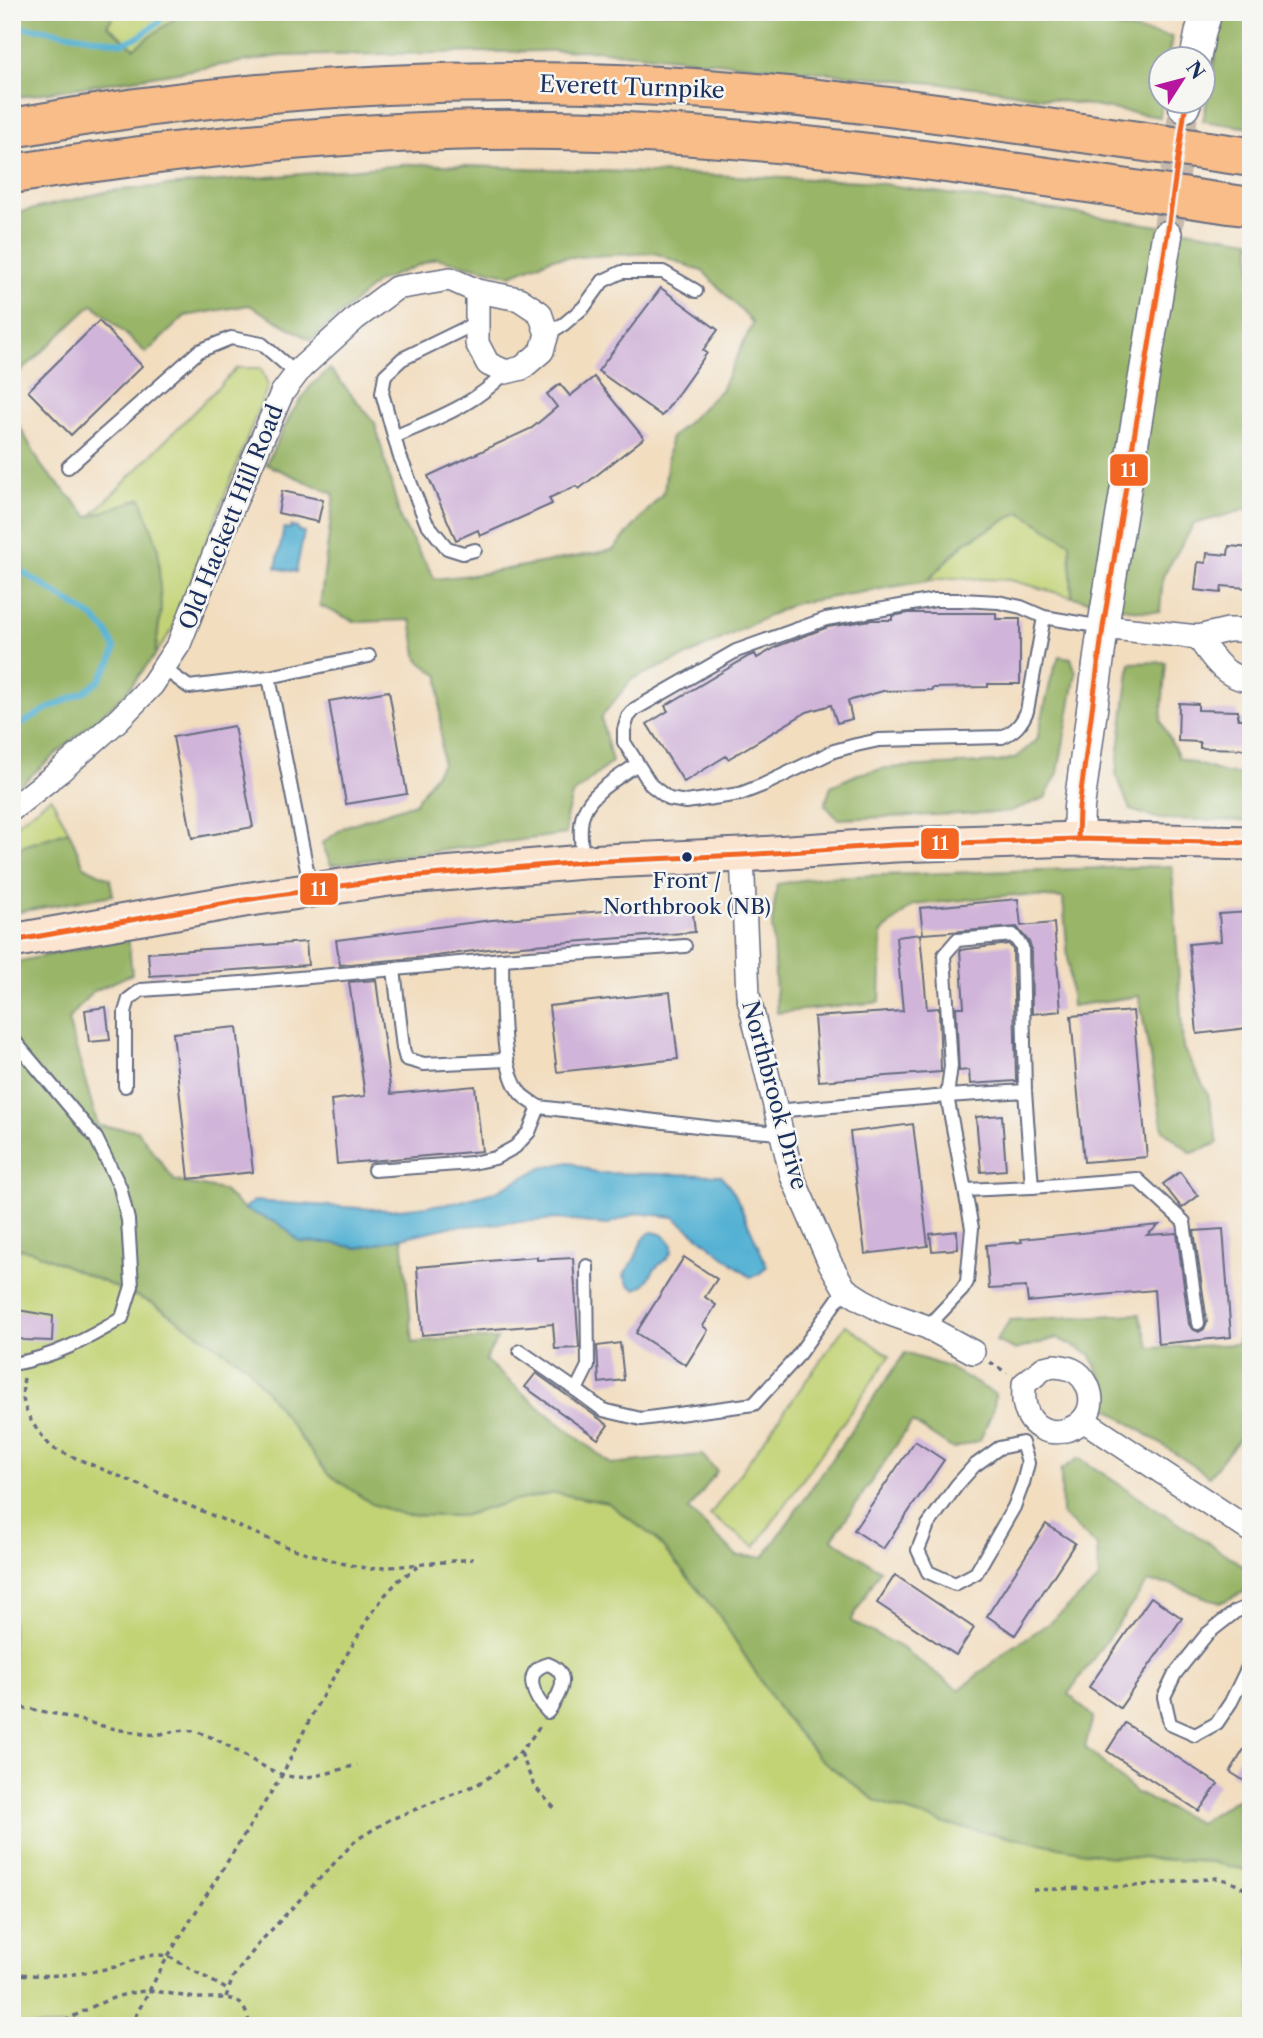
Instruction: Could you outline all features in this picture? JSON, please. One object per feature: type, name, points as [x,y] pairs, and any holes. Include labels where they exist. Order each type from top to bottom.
[{"type":"highway","name":"Everett Turnpike","points":[[12,128],[204,100],[304,89],[406,84],[559,83],[661,86],[912,109],[1251,157]]},
{"type":"highway","name":"Everett Turnpike","points":[[12,174],[99,160],[262,142],[351,135],[555,130],[656,134],[808,146],[1251,207]]},
{"type":"main road","points":[[12,941],[144,916],[396,878],[583,862],[895,845],[1078,839],[1251,843]]},
{"type":"street","points":[[1198,46],[1207,12]]},
{"type":"street","points":[[1078,839],[1079,807],[1103,627],[1167,236]]},
{"type":"street","name":"Old Hackett Hill Road","points":[[12,809],[117,721],[152,685],[179,644],[234,504],[282,393],[297,374],[356,318],[396,288],[450,279],[477,291],[519,299],[540,313],[547,334]]},
{"type":"street","points":[[477,291],[477,343],[488,364],[506,372],[522,368],[542,351],[547,334]]},
{"type":"street","points":[[1103,627],[1198,637],[1228,630],[1251,630]]},
{"type":"street","points":[[1198,637],[1220,668],[1244,680],[1251,680]]},
{"type":"street","name":"Northbrook Drive","points":[[742,855],[748,995],[792,1176],[830,1263],[845,1289],[862,1300],[884,1312],[927,1327],[973,1352]]},
{"type":"street","points":[[1066,1367],[1076,1371],[1089,1389],[1090,1400],[1083,1420],[1065,1431],[1044,1430],[1028,1415],[1024,1405],[1024,1384],[1044,1368],[1066,1367]]},
{"type":"street","points":[[1083,1420],[1251,1531]]},
{"type":"lane","points":[[547,334],[584,307],[603,281],[622,272],[663,272],[696,291]]},
{"type":"lane","points":[[475,550],[463,552],[447,548],[426,522],[399,454],[382,393],[386,376],[402,359],[476,323]]},
{"type":"lane","points":[[68,467],[199,351],[231,338],[262,344],[297,374]]},
{"type":"lane","points":[[394,437],[466,405],[489,389],[506,372]]},
{"type":"lane","points":[[1044,617],[1027,711],[1014,731],[1002,737],[879,740],[834,751],[740,794],[687,802],[669,799],[659,793],[624,742],[628,717],[635,709],[736,652],[826,619],[935,600],[998,602],[1021,607],[1044,617],[1103,627]]},
{"type":"lane","points":[[163,667],[189,687],[269,677],[369,656]]},
{"type":"lane","points":[[269,677],[311,890]]},
{"type":"lane","points":[[583,862],[581,834],[584,812],[606,787],[637,764]]},
{"type":"lane","points":[[927,1327],[967,1282],[972,1228],[947,1096],[951,1066],[944,955],[957,940],[1013,935],[1022,947],[1025,1091],[1032,1187]]},
{"type":"lane","points":[[125,1086],[125,1012],[129,999],[141,990],[685,946]]},
{"type":"lane","points":[[502,959],[506,1060],[511,1078],[522,1095],[539,1107],[713,1128],[778,1122],[947,1096],[1025,1091]]},
{"type":"lane","points":[[394,969],[406,1059],[424,1064],[506,1060]]},
{"type":"lane","points":[[12,1038],[96,1139],[120,1187],[128,1220],[132,1286],[122,1318],[92,1337],[33,1361],[12,1364]]},
{"type":"lane","points":[[374,1170],[472,1163],[495,1158],[515,1147],[529,1132],[539,1107]]},
{"type":"lane","points":[[965,1191],[1138,1179],[1184,1222],[1198,1323]]},
{"type":"lane","points":[[576,1390],[588,1366],[587,1266]]},
{"type":"lane","points":[[520,1351],[603,1410],[641,1419],[754,1404],[796,1358],[845,1289]]},
{"type":"lane","points":[[1022,1443],[1028,1463],[1023,1483],[1014,1507],[976,1573],[955,1584],[928,1572],[918,1550],[928,1525],[974,1466],[999,1448],[1022,1443],[1035,1424]]},
{"type":"lane","points":[[1251,1605],[1236,1612],[1207,1634],[1175,1674],[1164,1698],[1170,1724],[1195,1735],[1217,1723],[1231,1702],[1251,1661]]},
{"type":"path","points":[[973,1352],[1024,1384]]},
{"type":"path","points":[[33,1361],[24,1378],[21,1393],[23,1404],[33,1426],[52,1448],[290,1548],[345,1564],[371,1569],[473,1559]]},
{"type":"path","points":[[130,2026],[168,1956],[282,1774],[316,1707],[369,1617],[399,1580],[420,1565]]},
{"type":"path","points":[[12,1707],[47,1712],[132,1732],[199,1732],[293,1777],[309,1777],[357,1765]]},
{"type":"path","points":[[226,1997],[233,1977],[261,1941],[356,1840],[388,1820],[478,1784],[507,1765],[521,1752],[548,1712]]},
{"type":"path","points":[[521,1752],[534,1786],[556,1810]]},
{"type":"path","points":[[1032,1890],[1134,1886],[1217,1878],[1251,1892]]},
{"type":"path","points":[[12,1973],[41,1976],[77,1974],[115,1967],[146,1955],[158,1954],[168,1956],[228,1990]]},
{"type":"path","points":[[56,2026],[108,2001],[147,1991],[236,2000],[246,2010],[250,2026]]},
{"type":"green space","points":[[12,12],[117,12],[107,25],[134,48],[184,12],[1032,12],[1172,37],[1170,46],[1148,46],[1148,115],[984,88],[593,50],[280,56],[12,98]]},
{"type":"green space","points":[[117,12],[184,12],[134,48],[107,25]]},
{"type":"green space","points":[[1227,12],[1251,12],[1251,128],[1203,121],[1204,116],[1218,116],[1217,46],[1221,24]]},
{"type":"green space","points":[[414,164],[863,181],[1251,240],[1251,508],[1194,524],[1163,576],[1160,612],[1139,611],[1072,597],[1070,543],[1020,512],[965,542],[927,581],[793,604],[689,655],[632,679],[601,717],[612,762],[572,795],[566,818],[566,834],[331,865],[322,843],[346,826],[415,803],[442,764],[439,676],[418,660],[411,620],[356,622],[320,606],[334,494],[266,464],[291,414],[310,387],[330,369],[375,423],[401,521],[435,579],[480,574],[613,550],[664,492],[670,439],[721,390],[753,323],[704,272],[655,253],[553,258],[511,275],[436,258],[377,282],[311,340],[249,305],[185,316],[146,353],[93,304],[12,380],[12,214],[110,191]]},
{"type":"green space","points":[[237,368],[261,368],[268,385],[172,630],[155,655],[161,609],[140,499],[89,518]]},
{"type":"green space","points":[[12,410],[42,467],[89,517],[141,498],[158,547],[161,609],[155,655],[123,696],[12,792]]},
{"type":"green space","points":[[1020,512],[1070,543],[1072,597],[1010,580],[950,578],[927,581],[965,543]]},
{"type":"green space","points":[[1059,656],[1071,658],[1076,673],[1058,773],[1045,798],[1008,812],[838,819],[825,805],[831,786],[858,774],[886,768],[998,762],[1015,758],[1037,740]]},
{"type":"green space","points":[[1166,662],[1161,721],[1179,758],[1225,773],[1251,775],[1251,821],[1160,819],[1130,810],[1116,774],[1130,663]]},
{"type":"green space","points":[[51,797],[69,831],[12,850],[12,827]]},
{"type":"green space","points":[[69,831],[84,866],[110,879],[113,895],[12,913],[12,850]]},
{"type":"green space","points":[[1172,866],[1183,1048],[1208,1094],[1218,1143],[1192,1153],[1163,1130],[1139,996],[1072,1006],[1063,898],[1013,895],[913,905],[882,932],[880,1002],[777,1013],[772,922],[777,884],[821,877]]},
{"type":"green space","points":[[128,937],[132,974],[92,992],[68,1020],[98,1126],[137,1130],[175,1181],[222,1190],[244,1209],[280,1224],[300,1242],[332,1243],[358,1248],[402,1237],[413,1343],[444,1339],[497,1339],[485,1360],[541,1409],[611,1464],[702,1455],[717,1471],[689,1510],[737,1556],[764,1557],[905,1353],[948,1367],[995,1394],[994,1408],[980,1440],[953,1449],[912,1422],[832,1539],[880,1570],[851,1621],[900,1647],[959,1690],[1007,1651],[1049,1623],[1099,1580],[1097,1546],[1062,1515],[1061,1470],[1079,1458],[1251,1571],[1248,1590],[1220,1603],[1173,1585],[1148,1582],[1068,1694],[1093,1717],[1085,1747],[1136,1793],[1199,1823],[1236,1799],[1251,1798],[1251,1871],[1212,1862],[1105,1856],[945,1824],[876,1801],[818,1757],[780,1711],[719,1615],[655,1538],[608,1503],[555,1493],[509,1502],[462,1516],[405,1515],[372,1504],[327,1473],[247,1366],[152,1303],[32,1251],[12,1248],[12,963]]},
{"type":"green space","points":[[1247,1215],[1251,1215],[1251,1425],[1209,1476],[1107,1408],[1105,1385],[1090,1354],[1057,1338],[1016,1350],[996,1341],[1010,1320],[1139,1314],[1150,1348],[1238,1344]]},
{"type":"green space","points":[[12,1248],[32,1251],[152,1303],[247,1366],[301,1440],[405,1515],[462,1516],[509,1502],[555,1493],[608,1503],[655,1538],[719,1615],[780,1711],[818,1757],[876,1801],[1105,1856],[1212,1862],[1251,1871],[1251,2026],[12,2026]]},
{"type":"green space","points":[[846,1325],[890,1356],[755,1547],[710,1515]]},
{"type":"water","points":[[291,526],[304,532],[296,572],[276,568],[284,528],[290,529]]},
{"type":"water","points":[[569,1162],[597,1173],[721,1175],[735,1194],[767,1266],[760,1274],[750,1277],[674,1217],[637,1213],[606,1225],[558,1219],[449,1227],[358,1248],[332,1243],[300,1242],[280,1224],[244,1209],[253,1201],[390,1210],[454,1203],[494,1192],[542,1168]]},
{"type":"water","points":[[651,1232],[669,1240],[671,1253],[654,1270],[645,1284],[635,1289],[628,1284],[624,1276],[643,1240]]},
{"type":"building","points":[[661,288],[718,330],[703,350],[707,353],[662,416],[598,371]]},
{"type":"building","points":[[99,321],[142,366],[71,435],[28,391]]},
{"type":"building","points":[[594,377],[644,438],[579,489],[576,486],[549,498],[552,504],[480,536],[478,530],[456,540],[428,476],[532,428],[557,407],[547,394],[560,384],[570,396]]},
{"type":"building","points":[[282,491],[323,500],[318,522],[278,513]]},
{"type":"building","points":[[1229,546],[1251,548],[1251,582],[1248,582],[1247,588],[1222,586],[1221,593],[1195,590],[1198,562],[1206,563],[1207,553],[1228,555]]},
{"type":"building","points":[[909,613],[996,613],[996,619],[1020,619],[1020,684],[883,691],[848,701],[852,719],[837,723],[831,705],[807,712],[684,782],[647,724],[668,711],[665,706],[749,656],[755,654],[757,658],[778,646],[828,627],[871,620],[892,620],[892,616]]},
{"type":"building","points":[[389,691],[407,794],[346,804],[329,701]]},
{"type":"building","points":[[1179,703],[1198,704],[1198,710],[1238,711],[1238,719],[1251,719],[1251,749],[1200,748],[1200,742],[1178,741]]},
{"type":"building","points":[[234,726],[253,827],[192,838],[173,737]]},
{"type":"building","points":[[1018,899],[1021,926],[1054,923],[1061,1011],[1032,1014],[1031,947],[1017,927],[923,934],[920,908]]},
{"type":"building","points":[[692,904],[695,932],[496,948],[340,965],[336,940],[492,920]]},
{"type":"building","points":[[1251,912],[1251,1021],[1247,1021],[1247,1028],[1197,1034],[1189,944],[1221,941],[1219,914]]},
{"type":"building","points":[[920,934],[927,1009],[939,1008],[941,1072],[819,1081],[814,1017],[903,1011],[896,937]]},
{"type":"building","points":[[306,942],[308,965],[150,976],[148,953]]},
{"type":"building","points":[[1009,944],[1013,950],[1016,1081],[970,1084],[969,1070],[959,1071],[956,1007],[964,1007],[960,950]]},
{"type":"building","points":[[376,980],[391,1094],[475,1086],[482,1151],[337,1164],[331,1100],[365,1096],[349,982]]},
{"type":"building","points":[[670,992],[678,1059],[557,1072],[549,1006]]},
{"type":"building","points":[[106,1007],[110,1040],[89,1042],[85,1010]]},
{"type":"building","points":[[1133,1011],[1147,1157],[1084,1162],[1071,1016]]},
{"type":"building","points":[[237,1027],[253,1172],[189,1179],[173,1033]]},
{"type":"building","points":[[1002,1115],[1006,1170],[981,1172],[976,1117]]},
{"type":"building","points":[[913,1124],[928,1246],[865,1254],[850,1132]]},
{"type":"building","points":[[1180,1172],[1198,1196],[1182,1208],[1163,1184]]},
{"type":"building","points":[[1159,1225],[1147,1235],[1177,1233],[1189,1324],[1199,1332],[1207,1322],[1194,1231],[1223,1229],[1231,1337],[1158,1344],[1154,1290],[1028,1302],[1026,1287],[989,1289],[986,1245]]},
{"type":"building","points":[[957,1231],[958,1249],[932,1251],[930,1234]]},
{"type":"building","points":[[537,1257],[537,1260],[573,1258],[579,1348],[555,1349],[553,1324],[422,1335],[417,1267]]},
{"type":"building","points":[[684,1257],[717,1279],[705,1297],[716,1305],[703,1326],[708,1330],[686,1365],[636,1333]]},
{"type":"building","points":[[12,1309],[53,1316],[52,1341],[12,1337]]},
{"type":"building","points":[[620,1343],[624,1380],[599,1383],[597,1346]]},
{"type":"building","points":[[536,1373],[608,1425],[598,1439],[525,1387]]},
{"type":"building","points":[[915,1441],[944,1460],[883,1549],[854,1530]]},
{"type":"building","points":[[1046,1524],[1075,1543],[1015,1635],[987,1616]]},
{"type":"building","points":[[895,1575],[974,1628],[956,1655],[877,1603]]},
{"type":"building","points":[[1151,1597],[1182,1618],[1120,1708],[1089,1687]]},
{"type":"building","points":[[1125,1723],[1218,1784],[1199,1811],[1107,1751]]},
{"type":"building","points":[[1251,1738],[1251,1785],[1230,1772]]},
{"type":"waterway","points":[[12,27],[41,29],[123,43],[140,36],[160,21],[165,12]]},
{"type":"waterway","points":[[12,565],[94,618],[108,633],[115,649],[111,662],[99,681],[84,692],[12,729]]},
{"type":"tunnel","points":[[1167,236],[1183,116]]},
{"type":"transit line","name":"11","points":[[1078,839],[1079,807],[1103,627],[1184,116]]},
{"type":"transit line","name":"11","points":[[12,941],[244,900],[396,878],[583,862],[895,845],[1078,839],[1251,843]]},
{"type":"place","name":"Front / Northbrook (NB)","points":[[687,857]]}]
